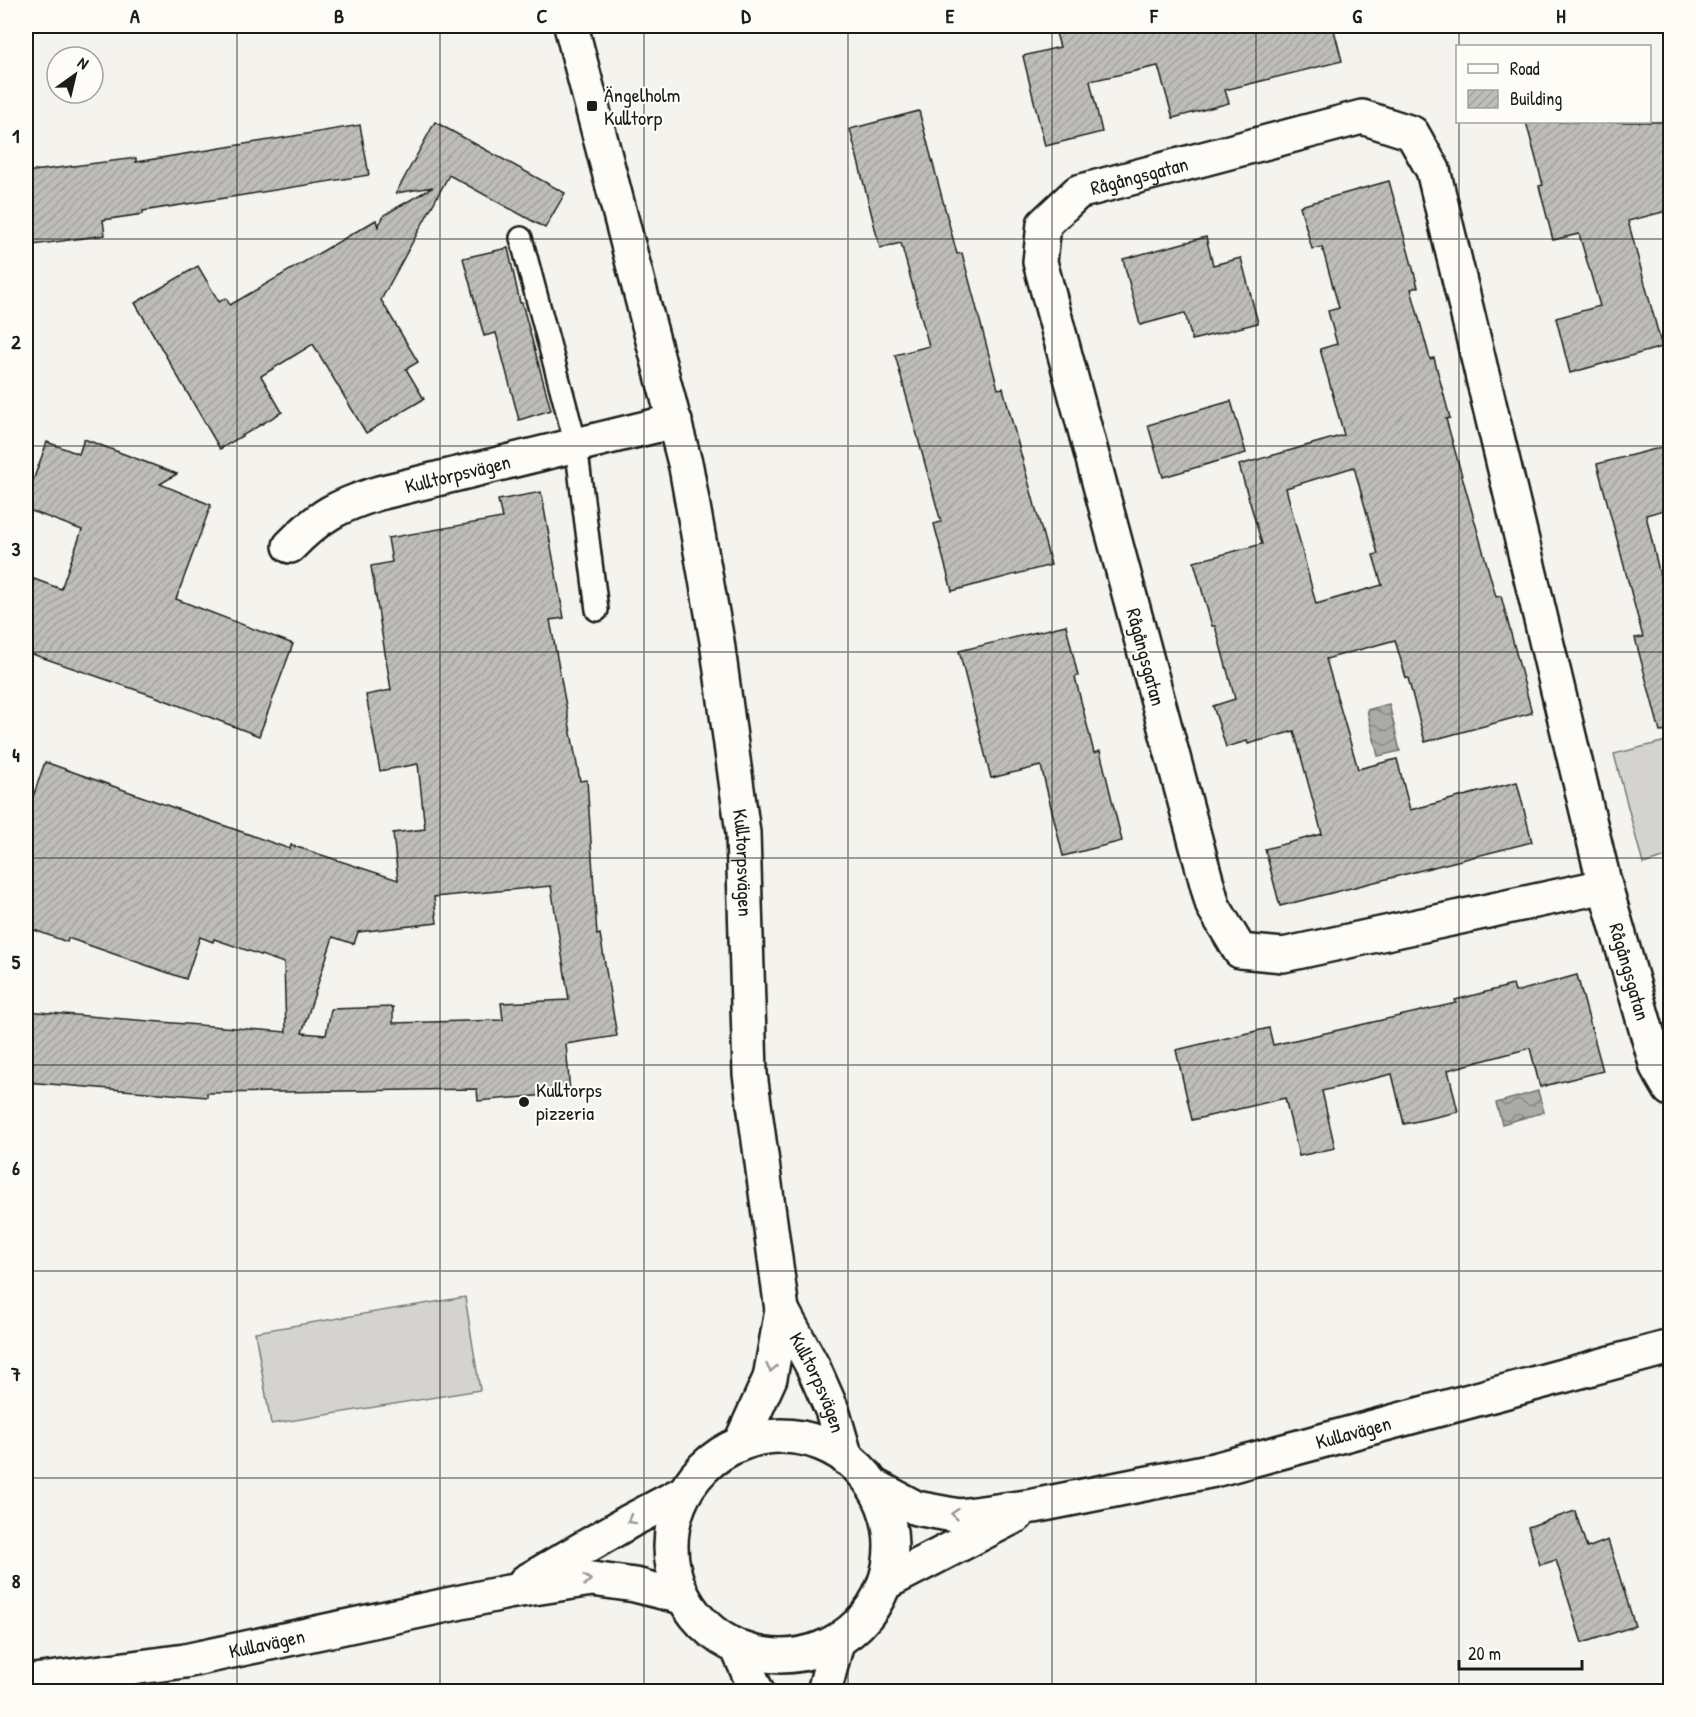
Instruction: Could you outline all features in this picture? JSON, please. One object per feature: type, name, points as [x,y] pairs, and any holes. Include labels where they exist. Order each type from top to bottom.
[{"type":"street","name":"Kulltorpsvägen","points":[[571,26],[686,467],[717,641],[743,833],[750,1074],[782,1310],[770,1378],[740,1444]]},
{"type":"street","name":"Rågångsgatan","points":[[1605,886],[1283,955],[1240,951],[1213,906],[1040,262],[1044,224],[1078,192],[1362,117],[1412,133],[1433,170],[1605,886],[1657,1067],[1671,1089]]},
{"type":"street","name":"Kulltorpsvägen","points":[[290,546],[311,524],[351,502],[379,493],[675,421]]},
{"type":"street","name":"Kulltorpsvägen","points":[[782,1310],[813,1367],[832,1410],[846,1458]]},
{"type":"street","name":"Kullavägen","points":[[873,1485],[887,1516],[891,1550],[885,1583],[866,1617],[837,1642],[805,1655],[771,1657],[738,1649],[706,1628],[682,1597],[671,1563],[671,1527],[683,1493],[707,1463],[740,1444],[768,1436],[795,1437],[822,1444],[846,1458],[873,1485],[916,1508],[958,1516],[1034,1506],[1214,1470],[1671,1347]]},
{"type":"street","name":"Kullavägen","points":[[508,1592],[683,1493]]},
{"type":"street","name":"Kullavägen","points":[[885,1583],[1034,1506]]},
{"type":"street","name":"Kullavägen","points":[[26,1682],[185,1661],[508,1592],[592,1579],[635,1585],[682,1597]]},
{"type":"street","points":[[824,1692],[837,1642]]},
{"type":"street","points":[[738,1649],[757,1692]]},
{"type":"lane","points":[[521,238],[576,445],[597,610]]},
{"type":"shaded area","points":[[1670,740],[1670,856],[1643,864],[1614,754]]},
{"type":"shaded area","points":[[465,1297],[480,1390],[271,1424],[255,1332]]},
{"type":"water","points":[[1389,704],[1400,751],[1378,756],[1367,710]]},
{"type":"water","points":[[1538,1091],[1544,1112],[1502,1124],[1496,1103]]},
{"type":"building","points":[[1054,26],[1333,26],[1342,61],[1225,90],[1229,103],[1173,118],[1158,66],[1090,81],[1102,132],[1045,146],[1023,56],[1060,47]]},
{"type":"building","points":[[919,111],[957,254],[962,253],[998,389],[1003,388],[1051,565],[952,591],[934,524],[941,522],[895,355],[929,346],[901,243],[880,248],[850,129]]},
{"type":"building","points":[[435,122],[565,193],[545,228],[449,175],[381,300],[418,362],[406,369],[424,399],[366,433],[313,344],[261,376],[282,412],[220,449],[135,303],[198,266],[219,302],[226,298],[230,305],[376,220],[378,227],[384,215],[433,187],[396,193]]},
{"type":"building","points":[[1671,122],[1671,210],[1628,221],[1662,347],[1570,373],[1556,318],[1600,306],[1579,234],[1553,240],[1539,186],[1543,185],[1526,123]]},
{"type":"building","points":[[360,125],[369,175],[143,211],[143,214],[103,220],[105,235],[26,246],[26,172],[136,158],[136,162]]},
{"type":"building","points":[[1389,181],[1418,287],[1411,289],[1430,359],[1434,358],[1450,418],[1446,419],[1496,597],[1501,596],[1532,713],[1425,742],[1395,640],[1326,659],[1358,769],[1397,759],[1410,810],[1517,782],[1532,842],[1280,906],[1265,849],[1322,834],[1294,731],[1248,744],[1247,741],[1226,747],[1213,706],[1235,699],[1194,562],[1262,544],[1239,465],[1344,435],[1320,349],[1337,344],[1328,311],[1339,308],[1322,247],[1312,249],[1300,206]],"holes":[[[1354,467],[1378,554],[1373,555],[1382,585],[1316,604],[1286,488]]]},
{"type":"building","points":[[1206,237],[1213,265],[1241,258],[1258,323],[1192,340],[1185,313],[1140,325],[1123,259]]},
{"type":"building","points":[[508,248],[520,303],[522,303],[551,410],[519,420],[496,333],[484,336],[463,258]]},
{"type":"building","points":[[1231,401],[1246,453],[1163,477],[1148,425]]},
{"type":"building","points":[[84,439],[177,474],[160,484],[211,505],[176,599],[293,644],[259,736],[154,696],[26,652],[26,604],[34,579],[61,589],[82,530],[26,509],[26,500],[47,442],[79,454]]},
{"type":"building","points":[[1671,445],[1671,508],[1646,515],[1666,602],[1671,600],[1671,731],[1660,732],[1635,638],[1643,637],[1597,464]]},
{"type":"building","points":[[541,492],[564,618],[550,620],[580,781],[587,780],[597,935],[600,934],[617,1036],[566,1044],[570,1093],[478,1101],[477,1089],[207,1093],[207,1097],[26,1082],[26,1011],[286,1032],[284,963],[214,939],[213,942],[200,937],[186,979],[68,938],[67,942],[26,927],[26,817],[45,762],[290,849],[291,845],[398,880],[393,833],[425,829],[418,764],[380,771],[366,695],[391,690],[371,566],[392,562],[388,538],[502,518],[498,500]],"holes":[[[551,886],[569,1000],[501,1003],[503,1020],[393,1023],[393,1007],[331,1009],[326,1035],[302,1033],[333,937],[354,944],[358,932],[437,923],[434,897]]]},
{"type":"building","points":[[1066,625],[1078,676],[1075,677],[1094,753],[1100,751],[1122,841],[1063,856],[1041,766],[991,778],[959,651]]},
{"type":"building","points":[[1577,975],[1603,1071],[1540,1087],[1530,1048],[1448,1070],[1458,1112],[1404,1124],[1392,1074],[1322,1091],[1335,1148],[1299,1156],[1285,1098],[1192,1120],[1176,1050],[1269,1028],[1273,1045],[1456,1003],[1455,1000],[1513,985],[1515,992]]},
{"type":"building","points":[[1575,1511],[1587,1548],[1608,1540],[1635,1626],[1582,1643],[1556,1560],[1540,1565],[1528,1527]]},
{"type":"place","name":"Ängelholm Kulltorp","points":[[592,106]]},
{"type":"place","name":"Kulltorps pizzeria","points":[[524,1102]]}]
